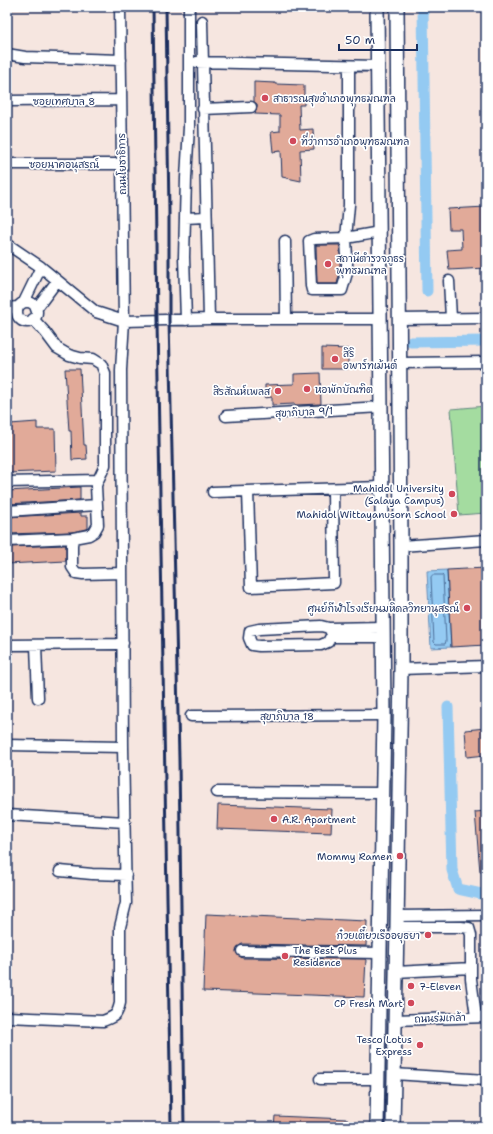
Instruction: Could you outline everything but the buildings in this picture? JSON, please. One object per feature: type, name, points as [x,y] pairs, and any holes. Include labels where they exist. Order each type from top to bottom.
[{"type":"main road","points":[[377,7],[384,715],[378,1127]]},
{"type":"main road","points":[[392,1127],[397,922],[401,546],[398,7]]},
{"type":"main road","points":[[378,66],[398,66]]},
{"type":"main road","points":[[381,319],[399,319]]},
{"type":"street","name":"ถนนโยธาธิการ","points":[[7,1017],[103,1020],[114,1017],[118,1012],[120,1004],[120,927],[126,903],[126,875],[123,747],[121,370],[124,321],[120,7]]},
{"type":"street","points":[[186,320],[184,257],[189,128],[188,7]]},
{"type":"street","points":[[202,21],[209,319]]},
{"type":"street","points":[[7,54],[25,57],[120,60]]},
{"type":"street","points":[[189,62],[378,66]]},
{"type":"street","points":[[349,66],[349,205],[346,238],[346,273],[342,290],[312,290],[309,241],[314,239],[346,238],[380,232]]},
{"type":"street","name":"ซอยเทศบาล 8","points":[[7,101],[121,100]]},
{"type":"street","points":[[203,109],[251,107]]},
{"type":"street","name":"ซอยนาคอนุสรณ์","points":[[7,164],[122,164]]},
{"type":"street","points":[[185,218],[206,217]]},
{"type":"street","points":[[285,241],[286,319]]},
{"type":"street","points":[[7,244],[41,267],[96,312],[124,321],[209,319],[381,319]]},
{"type":"street","points":[[33,319],[26,321],[19,318],[17,311],[41,267]]},
{"type":"street","points":[[33,319],[36,309],[57,280]]},
{"type":"street","points":[[449,280],[451,318]]},
{"type":"street","points":[[7,308],[28,302],[31,303],[36,309]]},
{"type":"street","points":[[399,319],[486,318]]},
{"type":"street","points":[[7,541],[73,538],[89,535],[94,532],[98,525],[96,486],[97,480],[102,474],[105,465],[105,373],[101,364],[93,359],[69,356],[57,348],[33,319]]},
{"type":"street","points":[[400,363],[486,362]]},
{"type":"street","name":"สุขาภิบาล 9/1","points":[[226,416],[381,408]]},
{"type":"street","points":[[7,482],[97,480]]},
{"type":"street","points":[[213,492],[382,487]]},
{"type":"street","points":[[248,491],[251,587],[334,583],[333,489]]},
{"type":"street","points":[[7,511],[97,505]]},
{"type":"street","points":[[73,538],[72,567],[76,573],[122,573]]},
{"type":"street","points":[[401,546],[486,540]]},
{"type":"street","points":[[330,633],[328,642],[321,645],[259,646],[252,645],[248,638],[250,631],[259,628],[321,626],[330,633],[383,632]]},
{"type":"street","points":[[7,645],[123,643]]},
{"type":"street","points":[[36,645],[38,698]]},
{"type":"street","points":[[400,669],[486,666]]},
{"type":"street","name":"สุขาภิบาล 18","points":[[191,716],[384,715]]},
{"type":"street","points":[[7,745],[123,747]]},
{"type":"street","points":[[217,792],[383,793]]},
{"type":"street","points":[[7,815],[125,822]]},
{"type":"street","points":[[60,871],[126,875]]},
{"type":"street","points":[[397,922],[486,915]]},
{"type":"street","points":[[397,922],[469,928],[471,935],[471,979],[481,1017]]},
{"type":"street","points":[[242,952],[380,953]]},
{"type":"street","points":[[396,972],[471,968]]},
{"type":"street","name":"ถนนร่มเกล้า","points":[[395,1020],[481,1017]]},
{"type":"street","points":[[394,1074],[486,1080]]},
{"type":"street","points":[[320,1079],[378,1078]]},
{"type":"green space","points":[[486,406],[486,513],[459,515],[451,409]]},
{"type":"water","points":[[447,570],[451,647],[431,648],[427,571]]},
{"type":"waterway","points":[[423,7],[427,291]]},
{"type":"waterway","points":[[411,342],[486,341]]},
{"type":"waterway","points":[[448,707],[452,870],[458,889],[486,895]]},
{"type":"railway","points":[[153,7],[171,1127]]},
{"type":"railway","points":[[166,7],[169,320],[179,759],[184,1127]]},
{"type":"place","name":"สาธารณสุขอำเภอพุทธมณฑล","points":[[265,98]]},
{"type":"place","name":"ที่ว่าการอำเภอพุทธมณฑล","points":[[293,141]]},
{"type":"place","name":"สถานีตำรวจภูธร พุทธมณฑล","points":[[328,264]]},
{"type":"place","name":"สิริ อพาร์ทเม้นต์","points":[[335,359]]},
{"type":"place","name":"หอพักบัณฑิต","points":[[307,389]]},
{"type":"place","name":"สิรสัณห์เพลส","points":[[278,391]]},
{"type":"place","name":"Mahidol University (Salaya Campus)","points":[[452,494]]},
{"type":"place","name":"Mahidol Wittayanusorn School","points":[[454,514]]},
{"type":"place","name":"ศูนย์กีฬาโรงเรียนมหิดลวิทยานุสรณ์","points":[[467,608]]},
{"type":"place","name":"A.R. Apartment","points":[[274,819]]},
{"type":"place","name":"Mommy Ramen","points":[[400,856]]},
{"type":"place","name":"ก๋วยเตี๋ยวเรืออยุธยา","points":[[428,935]]},
{"type":"place","name":"The Best Plus Residence","points":[[285,956]]},
{"type":"place","name":"7-Eleven","points":[[411,986]]},
{"type":"place","name":"CP Fresh Mart","points":[[411,1003]]},
{"type":"place","name":"Tesco Lotus Express","points":[[420,1045]]}]
